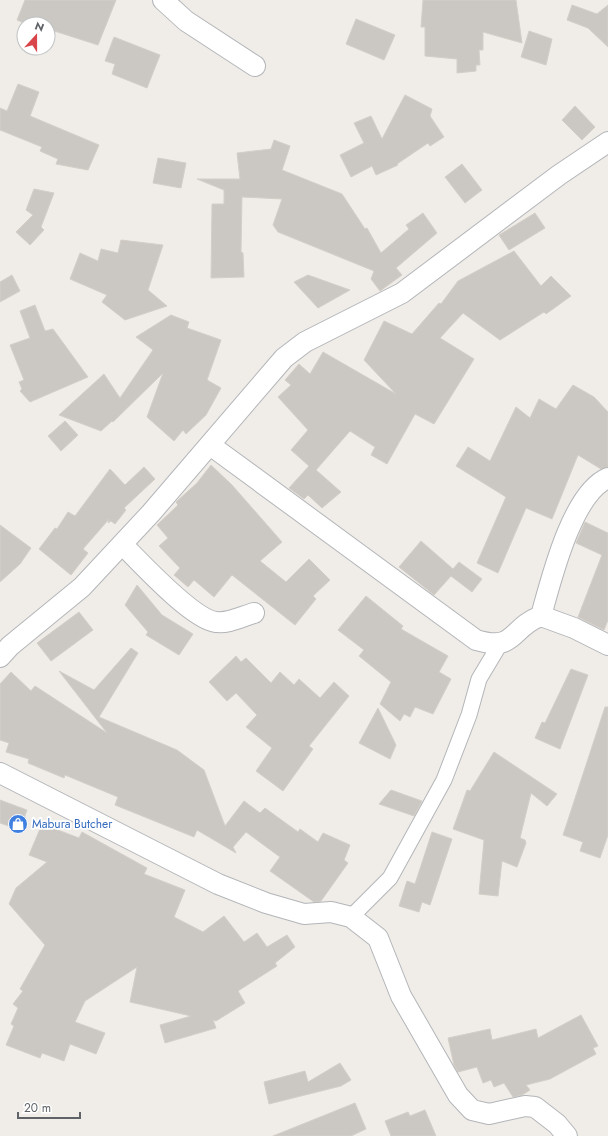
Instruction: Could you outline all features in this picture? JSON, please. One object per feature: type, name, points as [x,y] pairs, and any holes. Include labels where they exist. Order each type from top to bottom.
[{"type":"street","points":[[163,0],[186,21],[255,66]]},
{"type":"street","points":[[0,657],[10,646],[82,587],[210,445],[284,358],[305,342],[402,293],[559,175],[608,142]]},
{"type":"street","points":[[210,445],[476,640],[500,644]]},
{"type":"street","points":[[541,616],[565,539],[585,498],[598,482],[608,478]]},
{"type":"street","points":[[122,544],[163,584],[199,615],[216,622],[229,621],[254,612]]},
{"type":"street","points":[[351,917],[390,878],[444,780],[469,715],[479,678],[500,644],[511,638],[528,621],[541,616],[574,628],[608,646]]},
{"type":"street","points":[[0,773],[218,884],[266,903],[304,914],[331,912],[351,917],[378,938],[400,996],[458,1095],[472,1110],[489,1114],[525,1106],[535,1107],[557,1124],[567,1136]]},
{"type":"building","points":[[25,0],[116,0],[98,45],[56,32],[56,16],[19,16]]},
{"type":"building","points":[[423,0],[516,0],[522,43],[483,32],[483,50],[479,50],[480,65],[476,65],[476,71],[457,73],[457,59],[425,56],[425,27],[421,27]]},
{"type":"building","points":[[572,5],[597,14],[608,5],[608,47],[588,28],[567,20]]},
{"type":"building","points":[[356,19],[395,35],[384,60],[346,44]]},
{"type":"building","points":[[529,31],[552,39],[546,65],[521,57]]},
{"type":"building","points":[[114,37],[160,55],[147,88],[112,74],[115,64],[105,61]]},
{"type":"building","points":[[18,84],[39,92],[30,116],[99,145],[88,170],[56,164],[58,159],[40,151],[42,147],[0,130],[0,108],[7,111]]},
{"type":"building","points":[[405,95],[432,109],[430,116],[444,137],[430,146],[428,143],[397,164],[398,165],[376,175],[372,166],[351,177],[340,155],[364,143],[354,123],[371,116],[382,139]]},
{"type":"building","points":[[575,106],[595,127],[582,140],[562,120]]},
{"type":"building","points":[[274,140],[290,146],[282,170],[342,194],[365,229],[367,228],[381,253],[409,229],[406,225],[423,213],[437,233],[396,268],[402,275],[380,291],[371,279],[374,271],[278,232],[273,225],[282,199],[242,197],[241,252],[243,253],[244,277],[211,278],[212,204],[224,204],[224,190],[197,179],[240,179],[237,153],[271,149]]},
{"type":"building","points":[[158,158],[186,163],[181,188],[153,183]]},
{"type":"building","points":[[462,164],[482,190],[465,203],[445,177]]},
{"type":"building","points":[[34,189],[54,193],[41,227],[44,230],[30,245],[16,232],[33,215],[26,210]]},
{"type":"building","points":[[535,213],[545,228],[509,250],[499,235]]},
{"type":"building","points":[[121,240],[163,245],[148,290],[167,306],[125,320],[102,302],[107,295],[70,279],[80,253],[98,261],[101,249],[118,253]]},
{"type":"building","points":[[514,251],[541,286],[551,276],[571,296],[546,314],[544,312],[500,340],[463,313],[440,338],[474,359],[434,424],[415,414],[387,464],[371,455],[375,447],[350,431],[316,470],[341,492],[322,508],[308,495],[304,499],[289,488],[309,466],[291,450],[308,430],[278,397],[291,385],[285,380],[299,364],[310,374],[323,352],[396,394],[364,360],[384,321],[412,334],[439,303],[441,304],[458,281]]},
{"type":"building","points":[[12,275],[20,291],[0,302],[0,282]]},
{"type":"building","points":[[308,275],[350,290],[318,308],[294,282]]},
{"type":"building","points":[[35,305],[45,331],[53,329],[88,377],[30,402],[20,391],[22,389],[19,382],[24,380],[10,345],[30,338],[20,311]]},
{"type":"building","points":[[171,315],[189,322],[187,328],[221,340],[207,380],[221,388],[206,415],[186,434],[183,430],[174,441],[147,417],[163,373],[113,422],[112,421],[101,431],[59,415],[104,374],[120,398],[153,350],[136,337]]},
{"type":"building","points":[[573,385],[594,397],[608,412],[608,467],[601,469],[578,455],[552,519],[526,508],[498,573],[477,563],[506,497],[456,466],[468,447],[490,461],[516,407],[530,418],[539,399],[556,409]]},
{"type":"building","points":[[65,421],[78,435],[61,451],[48,436]]},
{"type":"building","points":[[211,465],[232,485],[282,542],[260,561],[286,582],[309,559],[330,580],[313,596],[316,599],[295,625],[232,575],[214,597],[194,580],[188,587],[174,575],[180,568],[159,546],[168,538],[157,525],[178,505],[176,502],[197,483]]},
{"type":"building","points":[[144,467],[155,479],[124,508],[126,510],[115,524],[111,521],[108,523],[109,519],[83,549],[88,553],[71,575],[39,549],[55,528],[57,529],[68,512],[75,516],[110,469],[125,485]]},
{"type":"building","points":[[585,522],[608,533],[608,620],[604,630],[578,617],[602,555],[576,543]]},
{"type":"building","points":[[0,525],[31,548],[20,564],[0,582]]},
{"type":"building","points":[[421,541],[453,569],[459,562],[482,579],[472,592],[451,576],[434,595],[399,567]]},
{"type":"building","points":[[137,585],[162,615],[193,634],[179,655],[146,635],[148,632],[125,605]]},
{"type":"building","points":[[366,596],[403,626],[401,629],[448,656],[439,672],[451,679],[433,714],[415,707],[410,717],[404,714],[400,721],[380,704],[391,682],[359,656],[364,650],[338,630]]},
{"type":"building","points":[[79,612],[93,630],[51,661],[37,643]]},
{"type":"building","points":[[131,648],[138,653],[99,717],[177,750],[204,770],[225,826],[244,801],[260,813],[265,808],[298,832],[300,829],[318,842],[323,833],[350,845],[344,860],[348,863],[321,901],[314,902],[270,871],[280,857],[246,832],[233,847],[236,853],[197,830],[194,837],[115,805],[118,797],[65,775],[64,778],[28,763],[29,759],[6,752],[9,743],[0,740],[0,684],[11,672],[31,691],[35,686],[107,733],[59,671],[94,690]]},
{"type":"building","points":[[236,656],[241,662],[246,658],[271,683],[280,672],[294,685],[299,679],[320,698],[334,682],[349,696],[309,746],[313,749],[283,791],[256,771],[272,748],[246,727],[257,715],[236,693],[227,701],[209,682]]},
{"type":"building","points":[[571,669],[588,675],[560,749],[535,738],[542,722],[545,723]]},
{"type":"building","points":[[605,707],[608,707],[608,835],[600,858],[580,851],[583,842],[563,835]]},
{"type":"building","points":[[378,708],[396,745],[390,759],[359,743]]},
{"type":"building","points":[[494,752],[557,794],[547,806],[531,793],[520,838],[525,840],[526,843],[517,867],[502,861],[498,896],[479,894],[484,840],[453,829],[467,790],[470,791]]},
{"type":"building","points":[[391,790],[422,801],[414,816],[379,804]]},
{"type":"building","points":[[0,800],[27,810],[20,830],[0,823]]},
{"type":"building","points":[[42,824],[79,838],[82,832],[147,868],[144,874],[185,890],[174,917],[203,932],[224,916],[244,942],[257,933],[267,947],[287,935],[295,947],[275,963],[277,966],[238,991],[245,1003],[216,1021],[213,1020],[216,1028],[165,1043],[160,1025],[191,1016],[130,1002],[137,967],[85,1001],[75,1022],[105,1033],[96,1054],[70,1044],[64,1061],[42,1053],[40,1058],[6,1045],[14,1026],[11,1024],[18,1008],[13,1004],[23,991],[20,989],[45,945],[9,904],[16,888],[47,862],[29,855]]},
{"type":"building","points":[[432,832],[452,839],[430,905],[422,902],[419,912],[399,906],[407,881],[415,884]]},
{"type":"building","points":[[581,1015],[598,1046],[593,1048],[596,1054],[550,1079],[526,1085],[530,1090],[522,1095],[513,1097],[504,1083],[494,1087],[491,1080],[483,1083],[477,1067],[458,1072],[454,1065],[448,1038],[490,1029],[492,1040],[536,1029],[538,1038]]},
{"type":"building","points":[[340,1063],[351,1080],[341,1086],[269,1104],[264,1082],[305,1071],[308,1082]]},
{"type":"building","points":[[355,1103],[366,1129],[351,1136],[273,1136]]},
{"type":"building","points":[[425,1110],[436,1136],[391,1136],[385,1121],[408,1112],[410,1116]]},
{"type":"place","name":"Mabura Butcher","points":[[18,824]]}]
